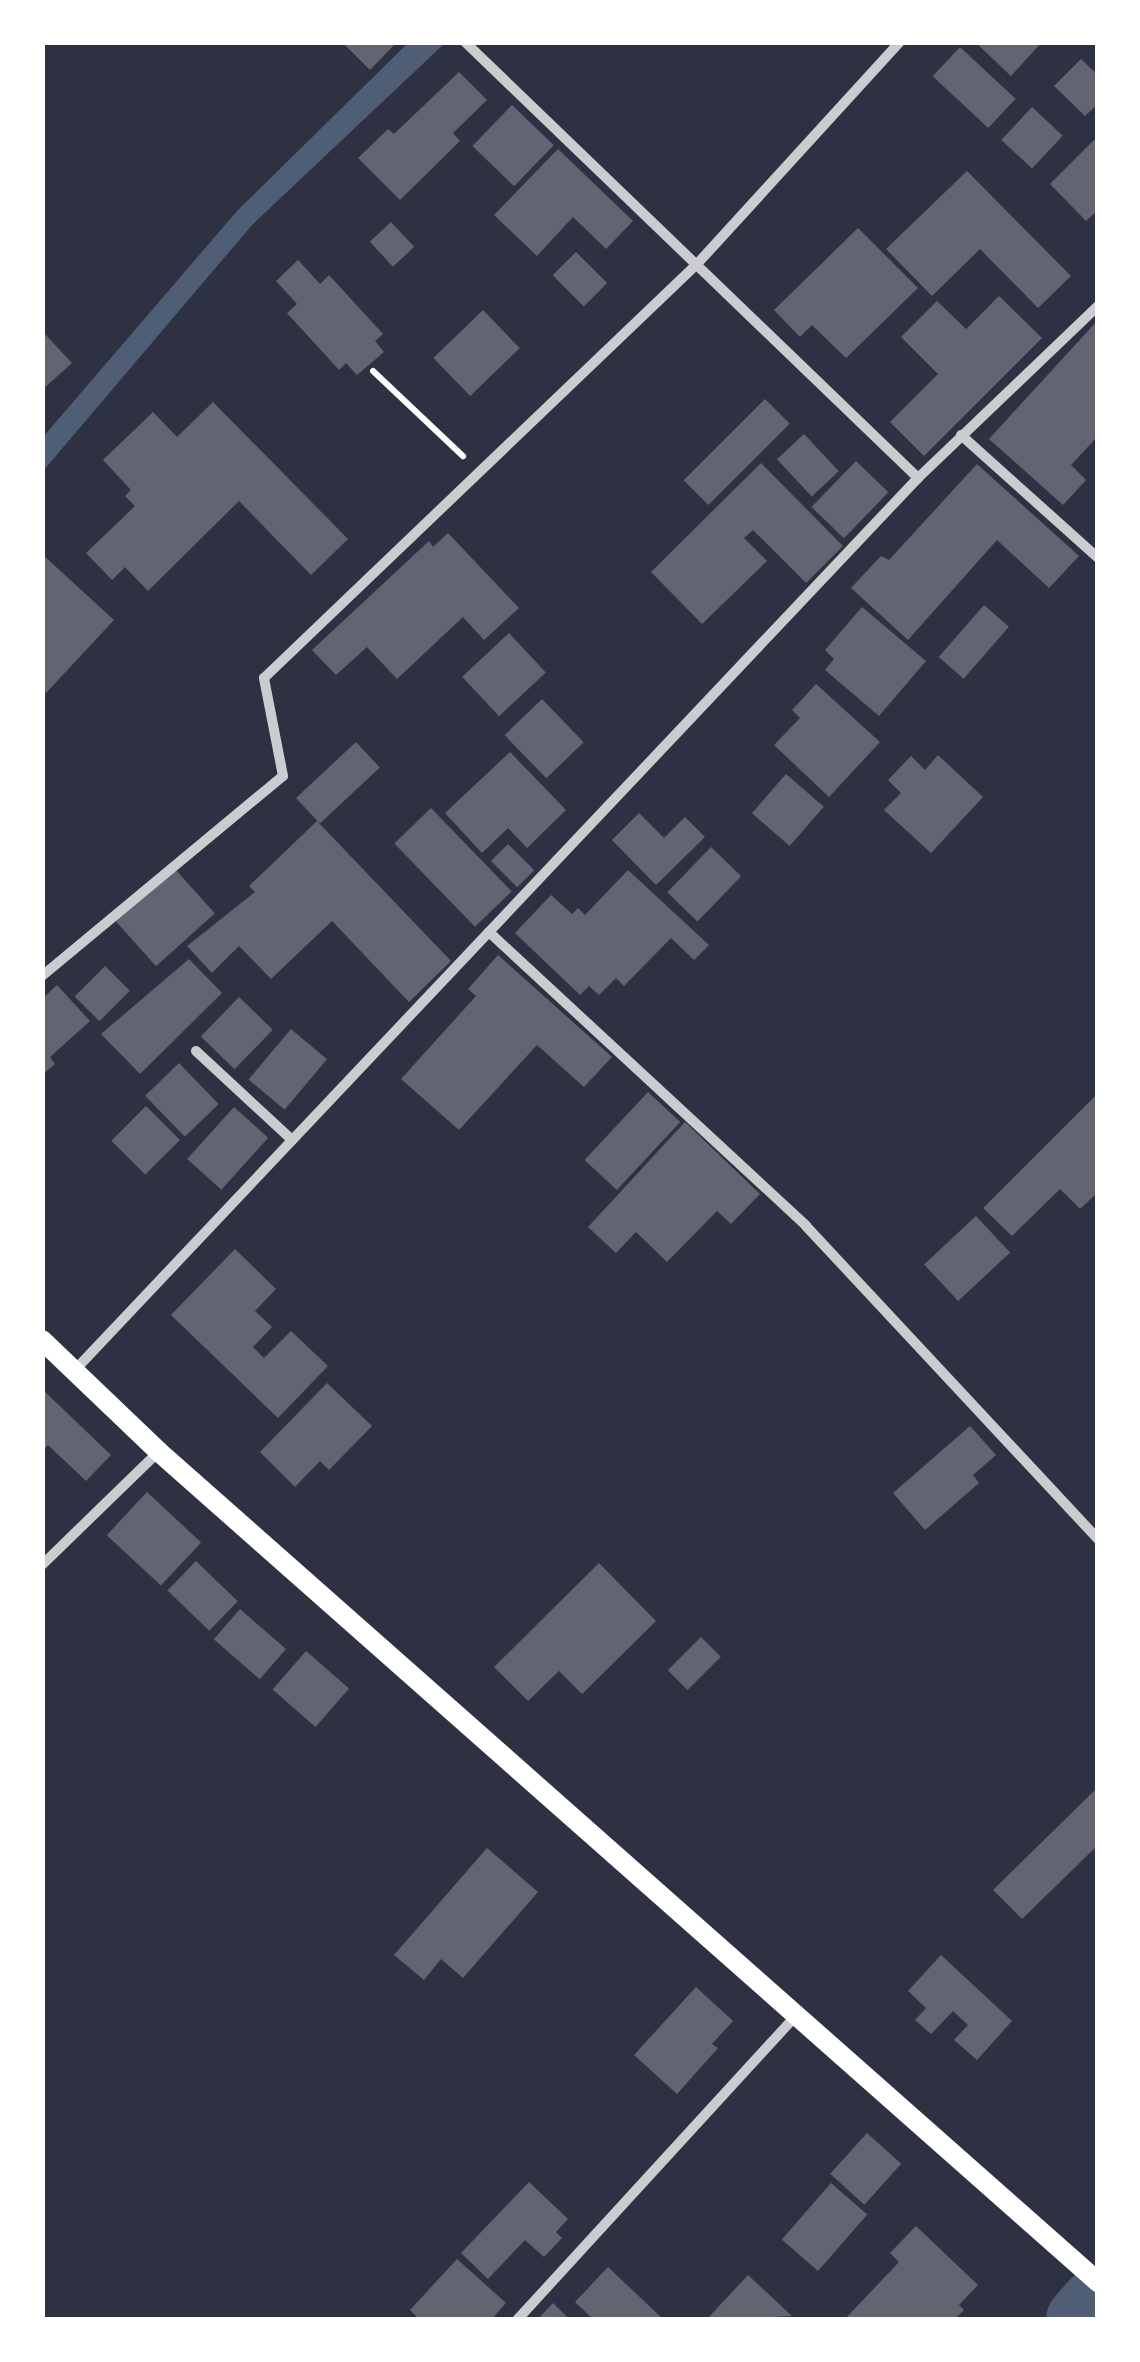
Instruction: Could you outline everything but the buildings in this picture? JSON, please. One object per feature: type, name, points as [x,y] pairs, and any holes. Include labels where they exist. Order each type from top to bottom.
[{"type":"main road","points":[[42,1340],[158,1451],[796,2016],[1094,2272]]},
{"type":"street","points":[[465,42],[918,478]]},
{"type":"street","points":[[42,976],[283,776],[264,678],[477,469],[698,263],[900,42]]},
{"type":"street","points":[[75,1370],[918,478],[1098,306]]},
{"type":"street","points":[[961,435],[1098,558]]},
{"type":"street","points":[[489,932],[806,1226],[1098,1539]]},
{"type":"street","points":[[196,1051],[292,1140]]},
{"type":"street","points":[[42,1565],[158,1451]]},
{"type":"street","points":[[516,2320],[796,2016]]},
{"type":"path","points":[[372,371],[477,469]]},
{"type":"water","points":[[409,42],[445,43],[252,225],[43,471],[43,437],[237,211]]},
{"type":"waterway","points":[[1082,2320],[1098,2302]]}]
